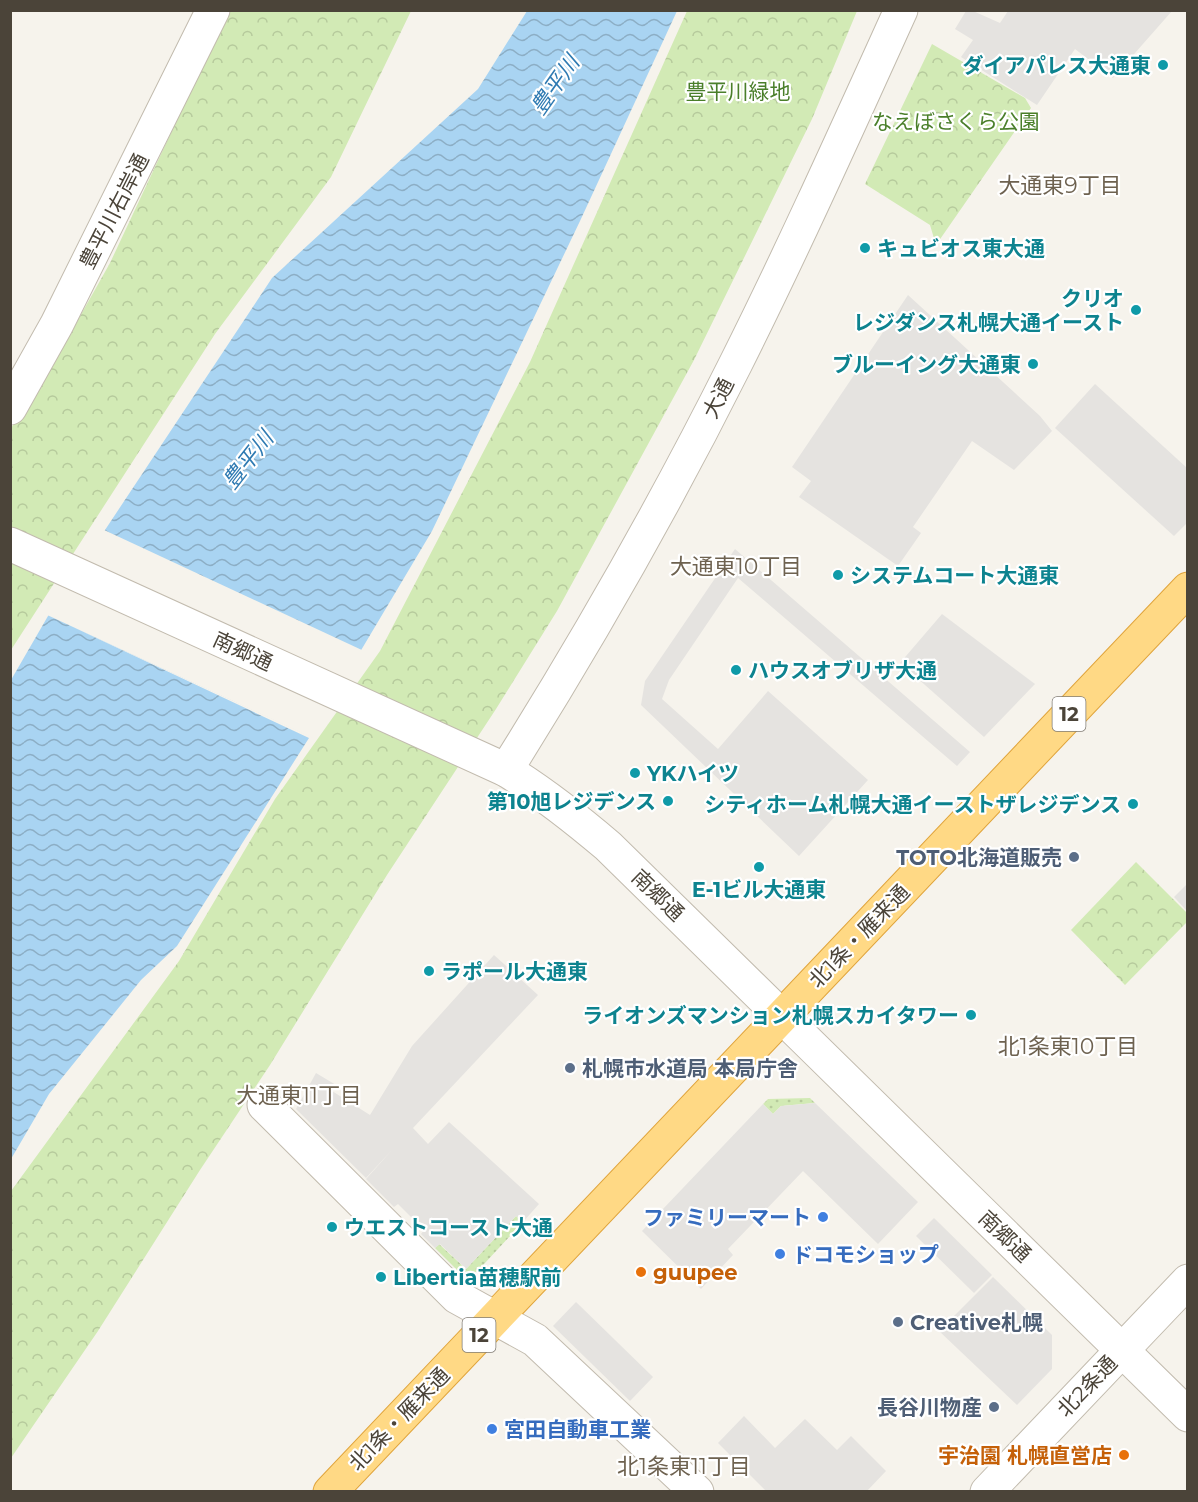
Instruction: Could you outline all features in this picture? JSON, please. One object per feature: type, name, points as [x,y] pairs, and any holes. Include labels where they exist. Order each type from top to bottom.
[{"type":"highway","name":"北1条・雁来通","points":[[330,1491],[1188,589]]},
{"type":"street","name":"豊平川右岸通","points":[[10,408],[57,324],[213,10]]},
{"type":"street","name":"大通","points":[[506,770],[589,634],[681,469],[736,363],[832,163],[901,10]]},
{"type":"street","name":"南郷通","points":[[10,544],[506,770],[546,796],[608,846],[1188,1415]]},
{"type":"street","points":[[264,1105],[457,1297],[535,1340],[697,1491]]},
{"type":"street","name":"北2条通","points":[[987,1491],[1188,1281]]},
{"type":"green space","points":[[228,11],[411,11],[331,177],[215,334],[11,650],[11,428],[39,389],[110,263]]},
{"type":"green space","name":"豊平川緑地","points":[[687,11],[857,11],[812,119],[694,360],[557,611],[387,875],[270,1065],[98,1331],[11,1458],[11,1191],[179,961],[275,799],[380,651],[530,362]]},
{"type":"green space","name":"なえぼさくら公園","points":[[932,44],[1025,98],[1031,108],[936,245],[930,225],[865,184]]},
{"type":"green space","points":[[1136,862],[1187,913],[1187,922],[1125,985],[1071,930]]},
{"type":"green space","points":[[810,1098],[815,1103],[781,1106],[773,1114],[763,1104],[768,1099]]},
{"type":"green space","points":[[516,1216],[523,1222],[472,1277],[462,1275],[435,1248],[439,1244],[466,1269]]},
{"type":"shaded area","points":[[966,11],[973,11],[1000,23],[1008,11],[1172,11],[1113,78],[1075,49],[1037,105],[961,57],[973,40],[955,29]]},
{"type":"shaded area","points":[[908,295],[1040,416],[1052,431],[1014,470],[972,441],[913,527],[921,533],[898,566],[799,497],[811,481],[792,467]]},
{"type":"shaded area","points":[[1095,384],[1187,468],[1187,523],[1174,536],[1055,428]]},
{"type":"shaded area","points":[[735,549],[970,752],[957,766],[738,578],[669,680],[662,699],[718,749],[768,691],[868,780],[799,856],[641,705],[645,681]]},
{"type":"shaded area","points":[[942,614],[1035,684],[984,737],[900,663]]},
{"type":"shaded area","points":[[1187,884],[1187,911],[1174,897]]},
{"type":"shaded area","points":[[494,955],[538,995],[413,1128],[428,1144],[449,1122],[539,1204],[523,1222],[516,1216],[466,1269],[440,1244],[435,1248],[421,1234],[424,1230],[398,1204],[394,1207],[366,1179],[392,1150],[366,1178],[296,1109],[316,1073],[336,1085],[332,1091],[370,1115],[412,1046]]},
{"type":"shaded area","points":[[815,1103],[918,1202],[878,1244],[803,1171],[728,1249],[733,1255],[701,1289],[642,1231],[763,1104],[773,1114],[781,1106]]},
{"type":"shaded area","points":[[934,1218],[992,1275],[974,1293],[916,1236]]},
{"type":"shaded area","points":[[993,1277],[1052,1335],[1052,1369],[1017,1405],[939,1331]]},
{"type":"shaded area","points":[[576,1302],[653,1377],[630,1401],[553,1326]]},
{"type":"shaded area","points":[[744,1416],[775,1448],[805,1419],[837,1450],[851,1436],[886,1471],[867,1491],[766,1491],[718,1443]]},
{"type":"water","name":"豊平川","points":[[527,11],[677,11],[432,531],[310,736],[73,627],[309,738],[177,946],[141,980],[49,1094],[11,1159],[11,680],[48,616],[272,278],[478,89]]},
{"type":"pier","points":[[102,529],[364,651],[313,738],[45,614]]},
{"type":"place","name":"ダイアパレス大通東","points":[[1163,65]]},
{"type":"place","name":"キュビオス東大通","points":[[865,248]]},
{"type":"place","name":"クリオ レジダンス札幌大通イースト","points":[[1136,310]]},
{"type":"place","name":"ブルーイング大通東","points":[[1033,364]]},
{"type":"place","name":"システムコート大通東","points":[[838,575]]},
{"type":"place","name":"ハウスオブリザ大通","points":[[736,670]]},
{"type":"place","name":"YKハイツ","points":[[635,773]]},
{"type":"place","name":"第10旭レジデンス","points":[[668,801]]},
{"type":"place","name":"シティホーム札幌大通イーストザレジデンス","points":[[1133,804]]},
{"type":"place","name":"TOTO北海道販売","points":[[1074,857]]},
{"type":"place","name":"E-1ビル大通東","points":[[759,867]]},
{"type":"place","name":"ラポール大通東","points":[[429,971]]},
{"type":"place","name":"ライオンズマンション札幌スカイタワー","points":[[971,1015]]},
{"type":"place","name":"札幌市水道局 本局庁舎","points":[[570,1068]]},
{"type":"place","name":"ファミリーマート","points":[[823,1217]]},
{"type":"place","name":"ウエストコースト大通","points":[[332,1227]]},
{"type":"place","name":"ドコモショップ","points":[[780,1254]]},
{"type":"place","name":"guupee","points":[[641,1272]]},
{"type":"place","name":"Libertia苗穂駅前","points":[[381,1277]]},
{"type":"place","name":"Creative札幌","points":[[898,1322]]},
{"type":"place","name":"長谷川物産","points":[[994,1407]]},
{"type":"place","name":"宮田自動車工業","points":[[492,1429]]},
{"type":"place","name":"宇治園 札幌直営店","points":[[1124,1455]]},
{"type":"district","name":"大通東9丁目","points":[[1060,185]]},
{"type":"district","name":"大通東10丁目","points":[[736,566]]},
{"type":"district","name":"北1条東10丁目","points":[[1068,1046]]},
{"type":"district","name":"大通東11丁目","points":[[299,1095]]},
{"type":"district","name":"北1条東11丁目","points":[[684,1466]]}]
